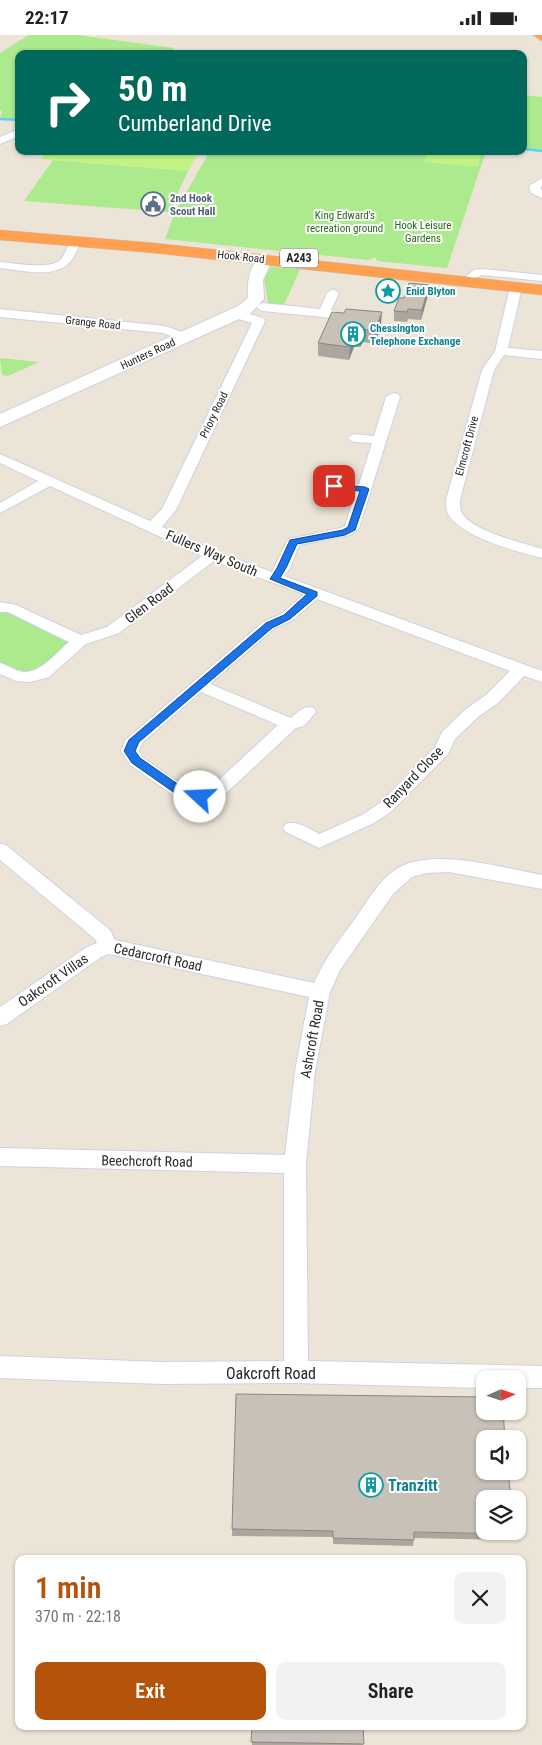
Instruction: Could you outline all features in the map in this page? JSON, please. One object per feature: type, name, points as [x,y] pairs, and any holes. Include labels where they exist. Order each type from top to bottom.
[{"type":"highway","name":"Hook Road","points":[[0,231],[158,244],[472,276],[542,290]]},
{"type":"highway","name":"Hook Road","points":[[0,235],[517,284]]},
{"type":"highway","name":"A243","points":[[517,284],[542,283]]},
{"type":"street","points":[[0,141],[15,134]]},
{"type":"street","points":[[542,181],[534,186],[535,191],[542,195]]},
{"type":"street","points":[[0,265],[46,268],[56,266],[64,262],[76,241]]},
{"type":"street","points":[[264,259],[256,275],[254,285],[259,307],[328,314],[333,293]]},
{"type":"street","points":[[472,276],[482,272],[542,277]]},
{"type":"street","name":"Elmcroft Drive","points":[[517,284],[501,351],[488,370],[453,500],[453,509],[456,517],[468,526],[542,553]]},
{"type":"street","name":"Hunters Road","points":[[0,421],[236,314],[259,307]]},
{"type":"street","name":"Grange Road","points":[[0,313],[165,330],[184,337]]},
{"type":"street","name":"Priory Road","points":[[152,527],[169,510],[259,321],[236,314]]},
{"type":"street","points":[[501,351],[542,355]]},
{"type":"street","points":[[274,579],[282,568],[293,542],[345,532],[352,528],[392,399],[376,397]]},
{"type":"street","points":[[354,438],[378,440]]},
{"type":"street","name":"Fullers Way South","points":[[0,458],[212,555],[313,594],[542,677]]},
{"type":"street","points":[[0,509],[48,481]]},
{"type":"street","points":[[334,486],[365,489]]},
{"type":"street","name":"Glen Road","points":[[0,668],[16,676],[30,677],[43,673],[80,641],[113,630],[212,555]]},
{"type":"street","points":[[308,712],[298,722],[290,725],[215,794],[200,797],[186,795],[136,761],[130,751],[134,740],[269,625],[287,617],[313,594]]},
{"type":"street","points":[[0,607],[11,607],[80,641]]},
{"type":"street","name":"Ranyard Close","points":[[292,828],[318,842],[363,814],[376,815],[442,750],[448,736],[472,713],[492,699],[520,670]]},
{"type":"street","points":[[200,685],[290,725]]},
{"type":"street","name":"Cedarcroft Road","points":[[0,850],[103,935],[108,947],[120,948],[320,992]]},
{"type":"street","name":"Ashcroft Road","points":[[296,1372],[295,1164],[305,1071],[320,992],[331,967],[386,889],[406,872],[427,865],[449,865],[542,882]]},
{"type":"street","name":"Oakcroft Villas","points":[[0,1018],[94,952],[108,947]]},
{"type":"street","name":"Beechcroft Road","points":[[0,1157],[295,1164]]},
{"type":"street","name":"Oakcroft Road","points":[[0,1367],[162,1373],[296,1372],[542,1377]]},
{"type":"green space","points":[[29,35],[77,35],[174,48],[172,50],[15,50],[15,120],[0,119],[2,111],[0,110],[0,53]]},
{"type":"green space","points":[[527,95],[542,97],[542,151],[527,149]]},
{"type":"green space","points":[[44,155],[198,155],[188,171],[41,159]]},
{"type":"green space","points":[[208,155],[485,155],[447,268],[377,261],[375,257],[368,260],[165,239],[175,212]]},
{"type":"green space","points":[[427,155],[481,155],[478,167],[424,162]]},
{"type":"green space","points":[[53,160],[188,171],[169,212],[24,201]]},
{"type":"green space","points":[[271,267],[300,269],[284,305],[268,303],[264,278]]},
{"type":"green space","points":[[0,358],[39,362],[8,376],[2,375]]},
{"type":"green space","points":[[0,611],[8,612],[61,636],[68,642],[69,646],[44,667],[30,672],[0,663]]},
{"type":"building","points":[[409,283],[429,285],[422,310],[394,311],[399,298],[404,298]]},
{"type":"building","points":[[346,309],[382,312],[375,331],[363,329],[361,334],[354,334],[350,347],[318,343],[332,312],[344,313]]},
{"type":"building","name":"Tranzitt","points":[[236,1394],[476,1397],[476,1420],[504,1420],[504,1430],[476,1430],[476,1480],[509,1480],[510,1490],[476,1490],[476,1533],[414,1532],[414,1540],[333,1538],[333,1531],[232,1529]]},
{"type":"building","points":[[252,1730],[363,1730],[364,1744],[251,1742]]},
{"type":"waterway","points":[[0,119],[15,120]]},
{"type":"waterway","points":[[527,149],[542,151]]},
{"type":"place","name":"2nd Hook Scout Hall","points":[[153,204]]},
{"type":"place","name":"Enid Blyton","points":[[388,291]]},
{"type":"place","name":"Chessington Telephone Exchange","points":[[353,334]]},
{"type":"place","name":"Tranzitt","points":[[371,1485]]},
{"type":"route","points":[[200,797],[186,795],[136,761],[130,751],[134,740],[269,625],[287,617],[313,594],[274,579],[282,568],[293,542],[345,532],[352,528],[365,489],[334,486]]},
{"type":"park label","name":"King Edward's recreation ground","points":[[345,221]]},
{"type":"park label","name":"Hook Leisure Gardens","points":[[423,231]]}]
